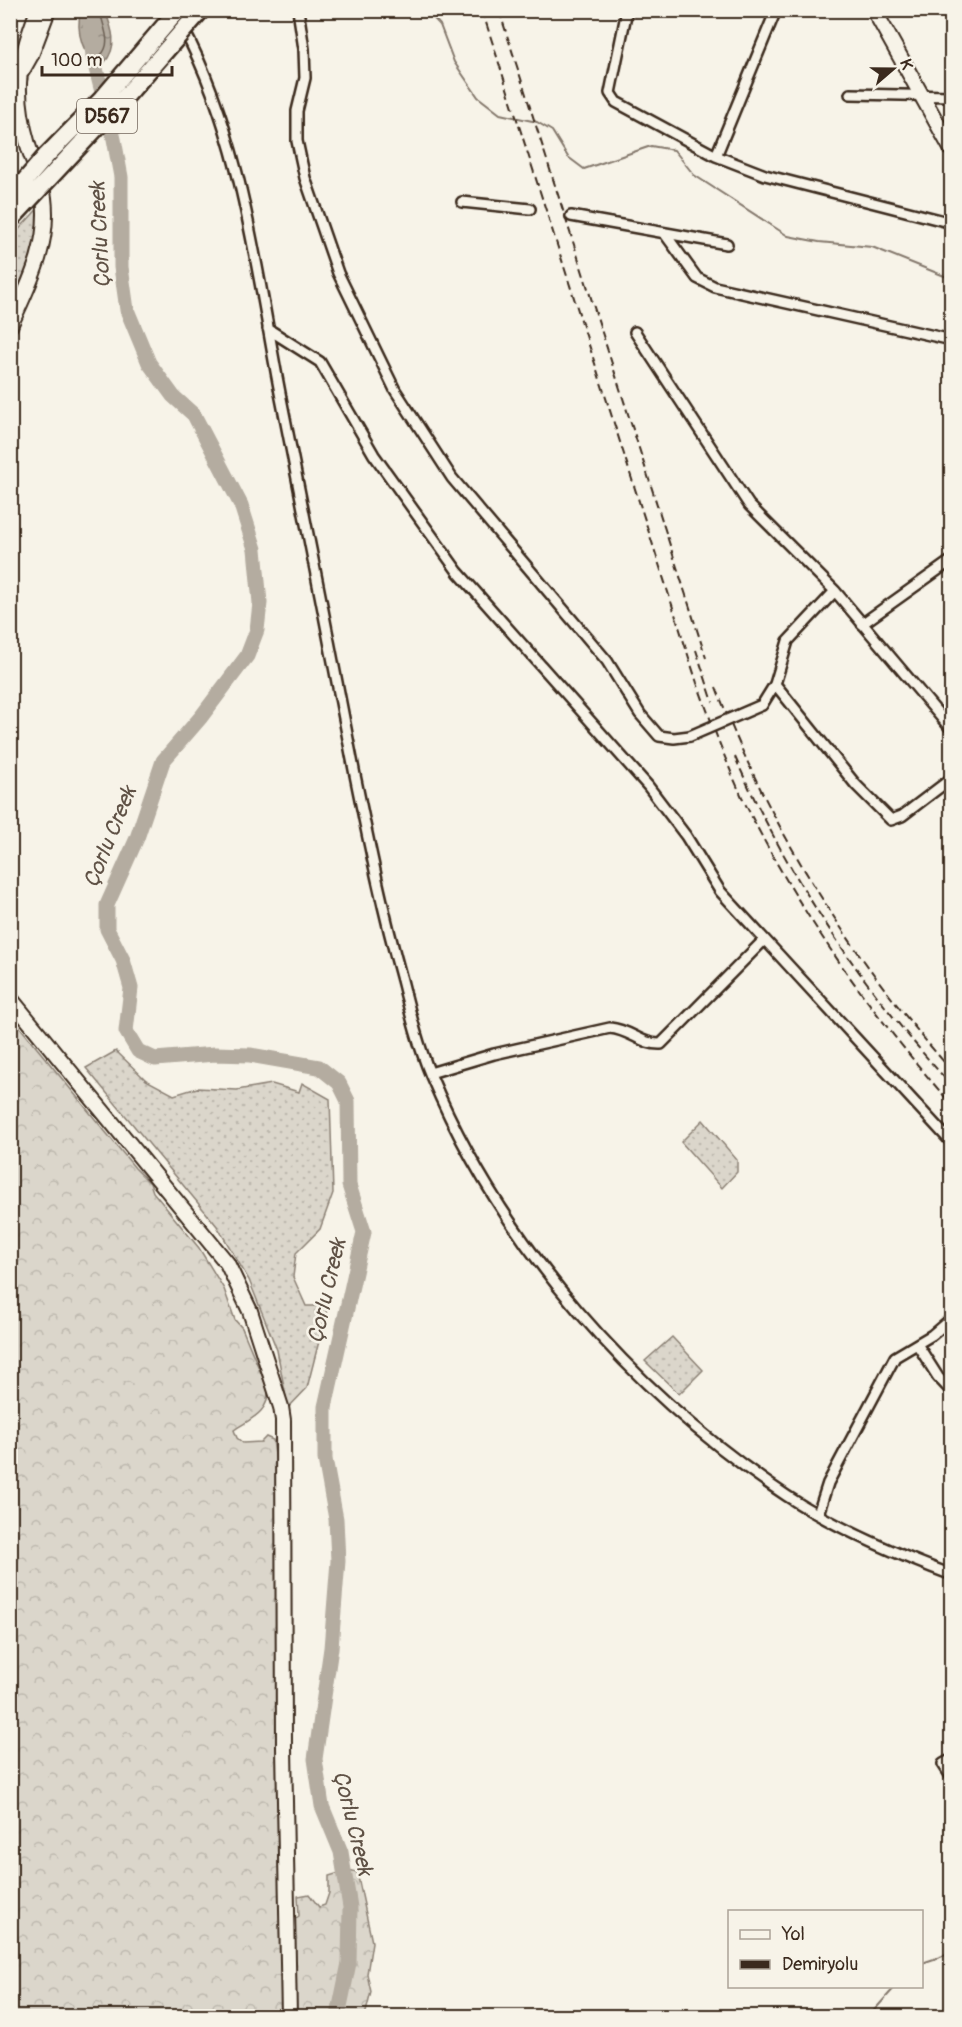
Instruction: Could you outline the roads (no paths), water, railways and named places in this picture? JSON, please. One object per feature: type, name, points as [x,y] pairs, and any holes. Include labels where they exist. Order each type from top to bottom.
[{"type":"highway","name":"D567","points":[[10,198],[47,155],[103,98],[178,10]]},
{"type":"highway","name":"D567","points":[[10,220],[201,10]]},
{"type":"street","points":[[10,326],[38,263],[43,241],[44,197],[21,119],[14,84],[22,53],[38,10]]},
{"type":"street","points":[[14,84],[31,55],[48,10]]},
{"type":"street","points":[[173,10],[200,61],[239,186],[379,895],[418,1038],[430,1073],[457,1131],[506,1216],[566,1293],[637,1376],[714,1442],[788,1497],[915,1562],[951,1575]]},
{"type":"street","points":[[298,10],[304,49],[305,78],[297,111],[297,141],[305,178],[338,273],[395,390],[452,478],[607,661],[640,714],[659,736],[674,738],[690,736],[762,705],[776,684],[788,641],[835,591]]},
{"type":"street","points":[[627,10],[610,93],[616,102],[716,156],[765,175],[951,223]]},
{"type":"street","points":[[874,10],[951,150]]},
{"type":"street","points":[[716,156],[776,11]]},
{"type":"street","points":[[850,94],[951,96]]},
{"type":"street","points":[[462,202],[530,208]]},
{"type":"street","points":[[571,216],[726,244]]},
{"type":"street","points":[[664,234],[697,278],[715,287],[951,340]]},
{"type":"street","points":[[268,329],[320,362],[374,455],[458,572],[648,786],[686,836],[720,891],[763,941],[951,1143]]},
{"type":"street","points":[[635,332],[749,505],[835,591],[951,730]]},
{"type":"street","points":[[862,624],[951,560]]},
{"type":"street","points":[[776,684],[856,785],[891,820],[902,816],[951,778]]},
{"type":"street","points":[[430,1073],[494,1054],[610,1028],[626,1029],[647,1042],[661,1044],[763,941]]},
{"type":"street","points":[[10,998],[227,1263],[250,1311],[281,1407],[284,1440],[284,1748],[289,2016]]},
{"type":"street","points":[[818,1514],[828,1483],[895,1357],[906,1348],[917,1344],[951,1318]]},
{"type":"street","points":[[917,1344],[938,1377],[951,1392]]},
{"type":"street","points":[[951,1759],[943,1764],[951,1778]]},
{"type":"water","points":[[81,11],[105,11],[112,31],[113,44],[109,57],[104,63],[96,61],[85,51],[79,26]]},
{"type":"waterway","name":"Çorlu Creek","points":[[89,10],[93,57],[114,139],[121,177],[121,267],[127,310],[149,363],[173,396],[194,415],[241,505],[255,549],[260,603],[257,630],[247,656],[201,717],[163,761],[137,838],[107,905],[107,929],[123,960],[131,988],[126,1031],[138,1051],[155,1059],[215,1054],[250,1055],[319,1067],[339,1083],[348,1101],[349,1185],[364,1232],[325,1407],[325,1459],[336,1519],[338,1561],[331,1648],[315,1759],[322,1806],[341,1852],[350,1907],[349,1963],[338,2016]]},
{"type":"waterway","points":[[379,10],[387,17],[406,10]]},
{"type":"waterway","points":[[426,10],[440,25],[454,62],[478,97],[500,114],[537,122],[552,131],[568,157],[584,169],[651,146],[674,150],[694,175],[788,236],[819,242],[872,247],[952,279]]},
{"type":"waterway","points":[[923,1963],[952,1953]]},
{"type":"waterway","points":[[869,2016],[894,1988]]},
{"type":"railway","points":[[482,10],[697,683],[742,797],[786,879],[836,958],[892,1033],[952,1105]]},
{"type":"railway","points":[[499,10],[706,658]]},
{"type":"railway","points":[[696,650],[713,702]]},
{"type":"railway","points":[[716,687],[761,791],[816,890],[880,983],[952,1071]]},
{"type":"railway","points":[[735,757],[779,846],[830,930],[888,1010],[952,1086]]}]
